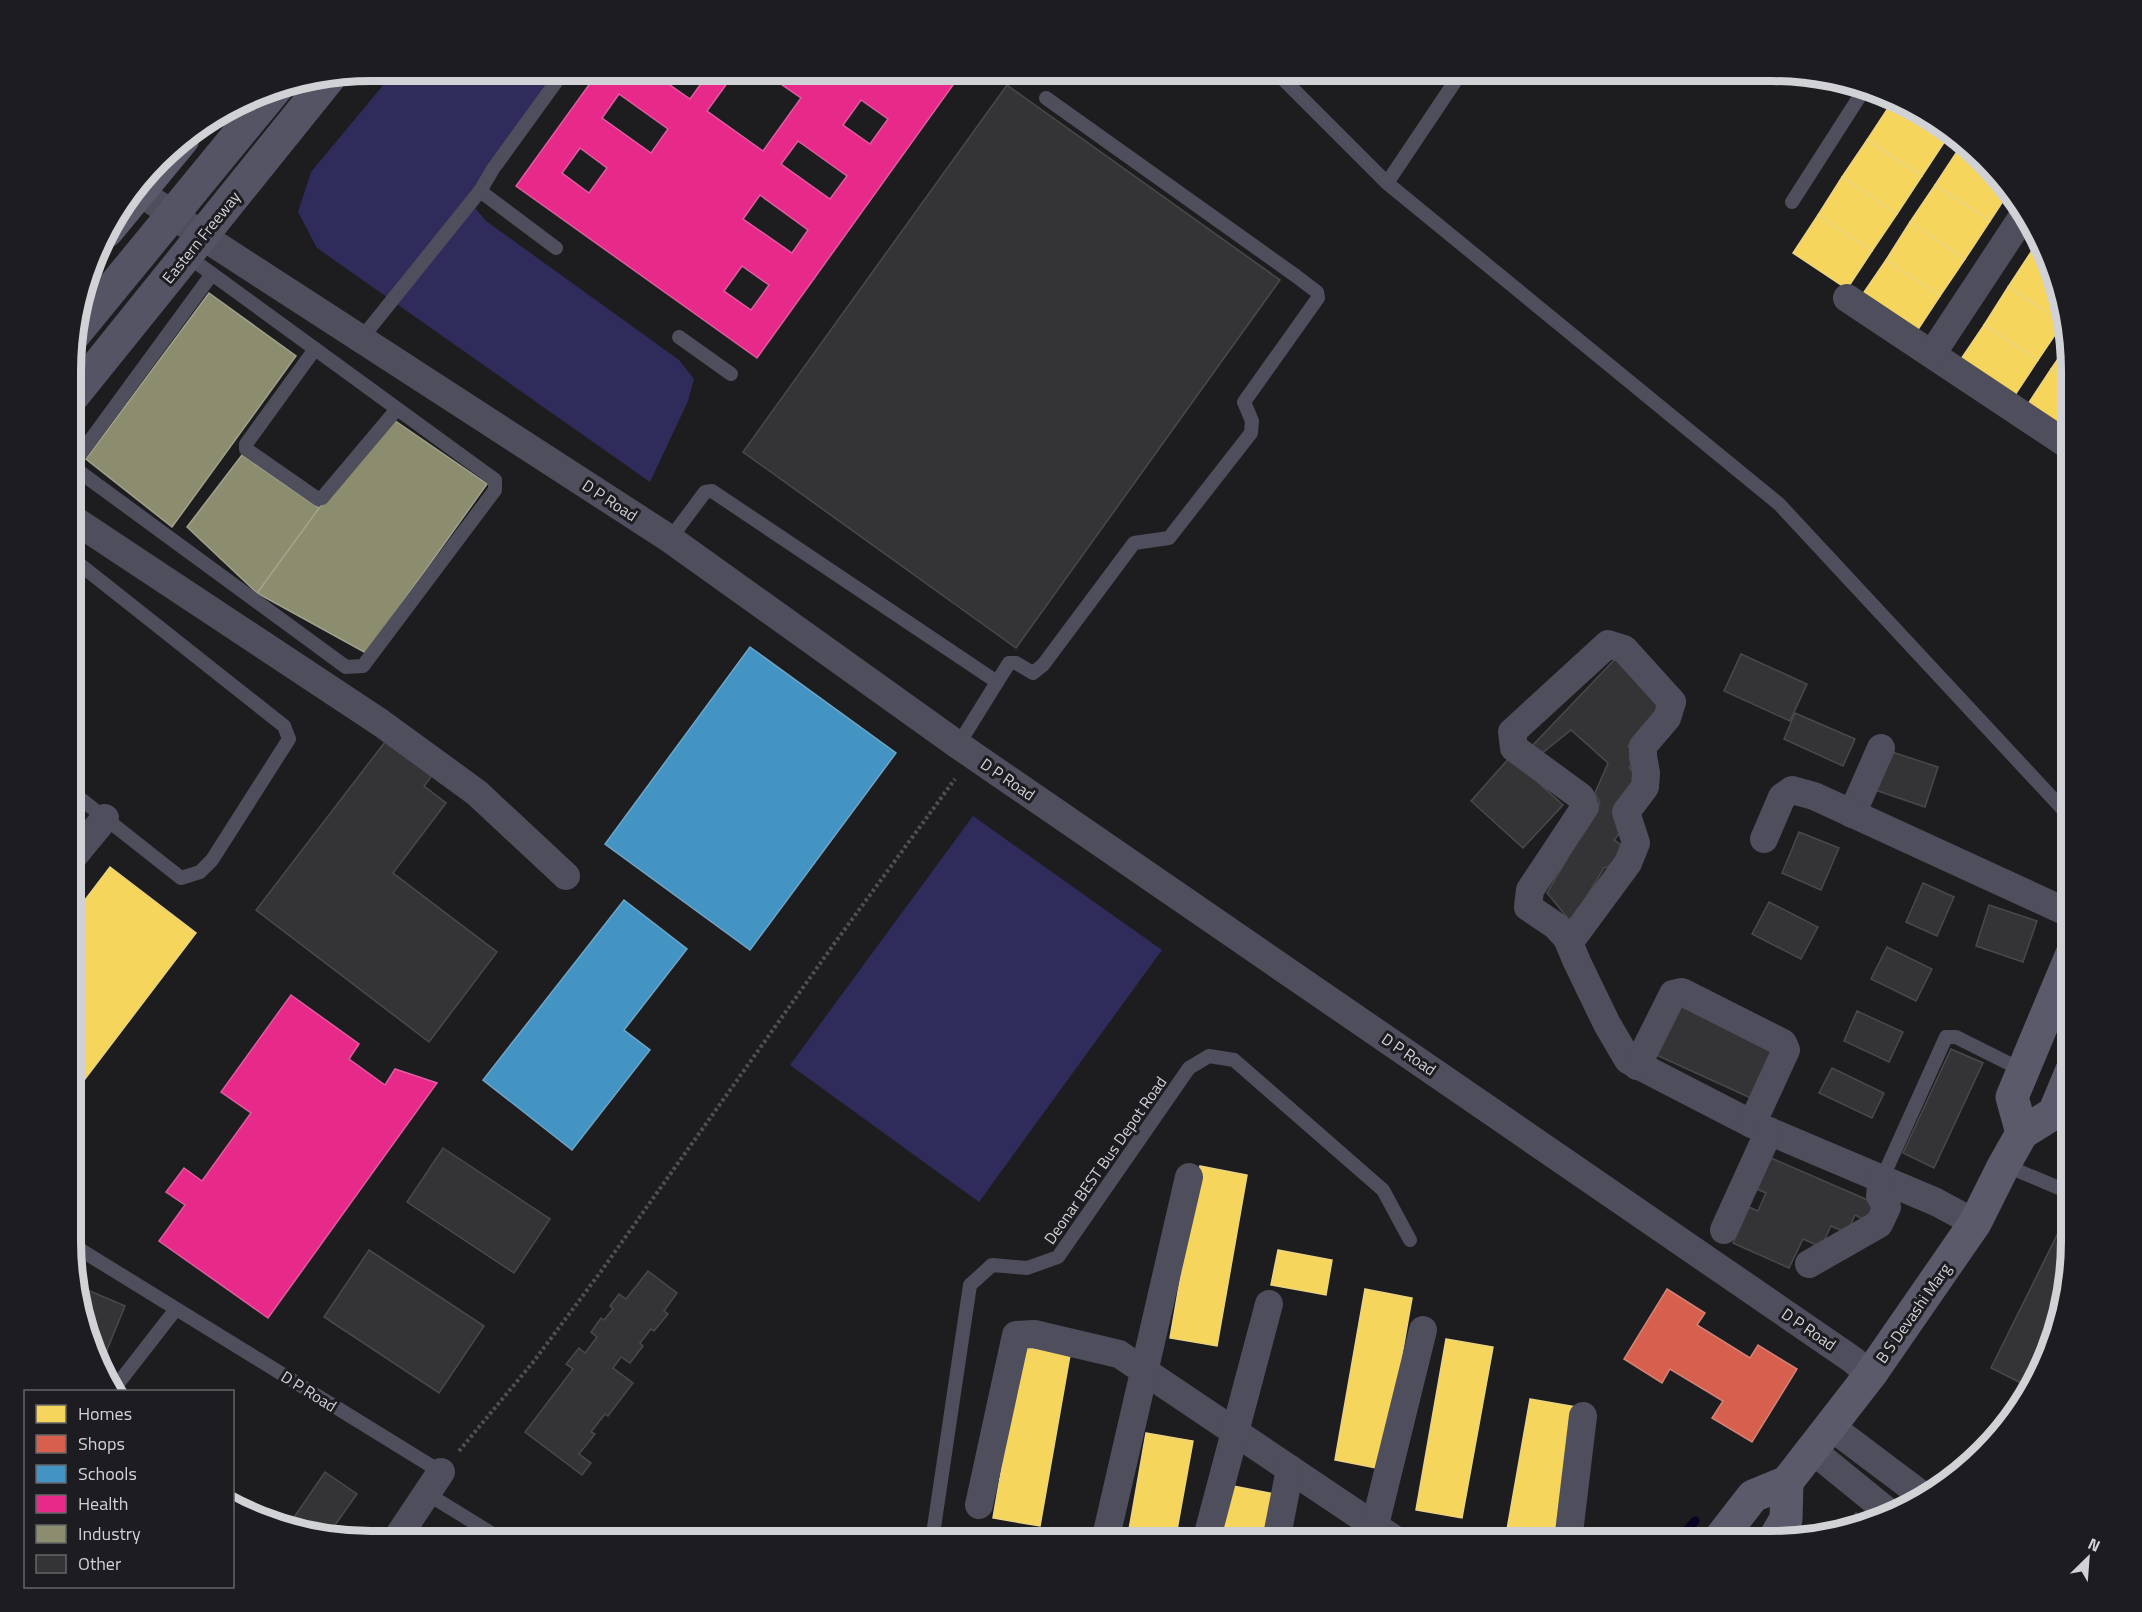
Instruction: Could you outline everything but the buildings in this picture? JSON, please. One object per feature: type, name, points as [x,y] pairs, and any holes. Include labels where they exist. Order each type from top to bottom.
[{"type":"highway","name":"Eastern Freeway","points":[[81,386],[323,85]]},
{"type":"highway","points":[[86,321],[266,101]]},
{"type":"main road","points":[[81,405],[207,260],[343,82]]},
{"type":"main road","points":[[2022,1133],[2012,1097],[2061,980]]},
{"type":"main road","name":"B S Devashi Marg","points":[[1726,1531],[1753,1496],[1787,1482],[1870,1375],[1975,1223],[2022,1133],[2054,1113],[2061,1096]]},
{"type":"main road","points":[[1779,1531],[1786,1520],[1787,1482]]},
{"type":"street","name":"D P Road","points":[[141,193],[207,260],[361,339],[670,539],[965,750],[1843,1353],[1870,1375]]},
{"type":"street","points":[[1932,354],[2019,222]]},
{"type":"street","points":[[1847,298],[2061,440]]},
{"type":"street","points":[[81,524],[391,730],[477,793],[566,876]]},
{"type":"street","points":[[1569,943],[1628,863],[1635,843],[1626,812],[1646,787],[1643,746],[1667,718],[1672,702],[1624,649],[1608,644],[1512,732],[1514,748],[1581,797],[1585,807],[1530,890],[1528,907],[1556,926],[1569,943],[1607,1024],[1628,1059],[1637,1066],[1761,1128],[1936,1202],[1975,1223]]},
{"type":"street","points":[[1852,814],[1881,748]]},
{"type":"street","points":[[1764,840],[1782,797],[1792,790],[1814,796],[2061,909]]},
{"type":"street","points":[[81,847],[105,818]]},
{"type":"street","points":[[1637,1066],[1674,994],[1682,992],[1783,1043],[1786,1050],[1724,1230]]},
{"type":"street","points":[[1107,1531],[1189,1177]]},
{"type":"street","points":[[1809,1264],[1879,1224],[1887,1207],[1880,1196],[1882,1179]]},
{"type":"street","points":[[1209,1531],[1269,1305]]},
{"type":"street","points":[[1382,1531],[1423,1330]]},
{"type":"street","points":[[979,1505],[1016,1335],[1034,1334],[1119,1354],[1290,1469],[1374,1531]]},
{"type":"street","points":[[1569,1531],[1583,1416]]},
{"type":"street","points":[[1821,1438],[1916,1492]]},
{"type":"street","points":[[1821,1438],[1885,1508]]},
{"type":"street","points":[[1278,1531],[1290,1469]]},
{"type":"street","points":[[402,1531],[434,1483]]},
{"type":"lane","points":[[361,339],[480,191],[500,159],[557,81]]},
{"type":"lane","points":[[1285,81],[1387,183],[1779,504],[2061,807]]},
{"type":"lane","points":[[1387,183],[1455,81]]},
{"type":"lane","points":[[1792,202],[1860,95]]},
{"type":"lane","points":[[965,750],[997,682],[1009,663],[1016,663],[1033,673],[1042,665],[1134,543],[1142,540],[1169,538],[1251,433],[1252,421],[1244,402],[1318,298],[1317,292],[1296,276],[1046,98]]},
{"type":"lane","points":[[480,191],[556,248]]},
{"type":"lane","points":[[81,454],[207,260],[315,349],[495,480],[495,490],[363,666],[346,668],[81,472]]},
{"type":"lane","points":[[679,337],[731,374]]},
{"type":"lane","points":[[315,349],[246,444],[246,449],[318,499],[322,498],[397,409]]},
{"type":"lane","points":[[670,539],[705,492],[712,491],[997,682]]},
{"type":"lane","points":[[81,565],[284,726],[289,739],[212,860],[200,872],[181,878],[81,799]]},
{"type":"lane","points":[[1882,1179],[1946,1037],[1956,1037],[2024,1071]]},
{"type":"lane","name":"Deonar BEST Bus Depot Road","points":[[933,1531],[970,1285],[992,1265],[1027,1268],[1058,1257],[1189,1068],[1209,1056],[1234,1060],[1383,1190],[1410,1240]]},
{"type":"lane","points":[[2004,1165],[2061,1189]]},
{"type":"lane","name":"D P Road","points":[[82,1250],[176,1309],[434,1483]]},
{"type":"lane","points":[[118,1383],[176,1309]]},
{"type":"lane","points":[[434,1483],[492,1531]]},
{"type":"path","points":[[434,1483],[534,1361],[602,1270],[841,935],[965,750]]},
{"type":"shaded area","points":[[387,81],[551,81],[470,202],[486,221],[679,360],[694,379],[688,401],[650,482],[317,248],[298,212],[311,172]]},
{"type":"shaded area","points":[[973,816],[1162,950],[979,1202],[790,1065]]},
{"type":"waterway","points":[[1686,1531],[1695,1521]]}]
